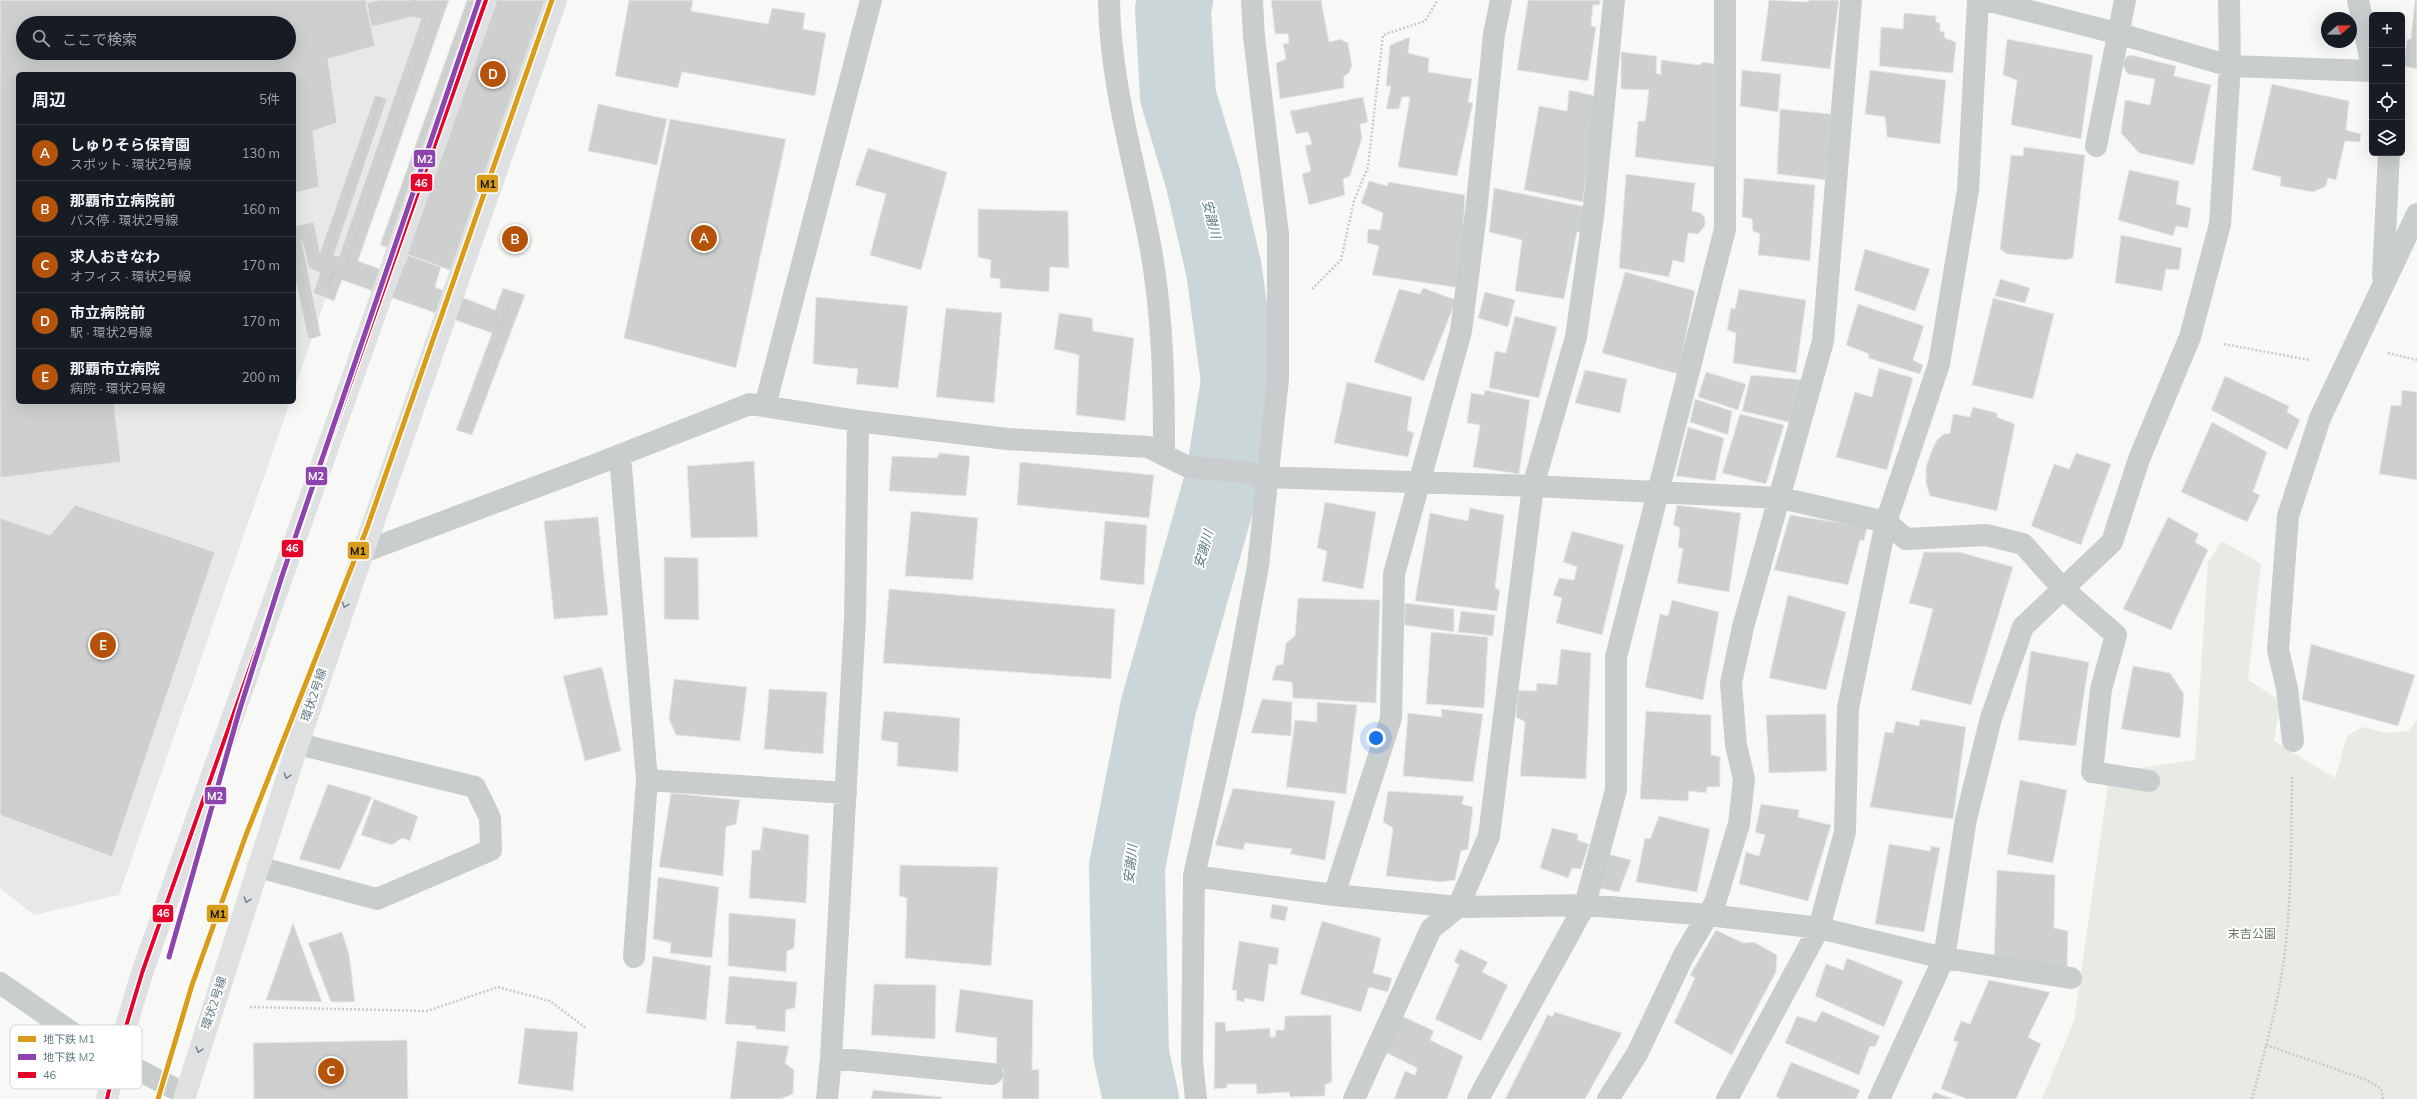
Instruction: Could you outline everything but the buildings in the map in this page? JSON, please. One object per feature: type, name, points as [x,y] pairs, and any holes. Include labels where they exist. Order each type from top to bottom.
[{"type":"main road","points":[[126,1025],[142,973],[486,0]]},
{"type":"main road","name":"環状2号線","points":[[185,1096],[298,744],[362,552],[556,0]]},
{"type":"main road","points":[[107,1099],[109,1089]]},
{"type":"street","points":[[765,406],[871,0]]},
{"type":"street","points":[[1109,0],[1110,30],[1116,80],[1151,251],[1164,363],[1164,455]]},
{"type":"street","points":[[1196,1099],[1192,1060],[1194,876],[1232,706],[1255,582],[1278,379],[1278,234],[1254,37],[1252,0]]},
{"type":"street","points":[[1334,895],[1391,718],[1394,574],[1461,332],[1476,213],[1494,34],[1501,0]]},
{"type":"street","points":[[1354,1099],[1431,929],[1458,907],[1489,836],[1533,486],[1576,337],[1592,217],[1614,0]]},
{"type":"street","points":[[1478,1099],[1585,905],[1616,790],[1616,657],[1725,229],[1725,0]]},
{"type":"street","points":[[1608,1099],[1636,1054],[1684,955],[1715,903],[1739,824],[1744,779],[1736,745],[1731,683],[1743,627],[1781,498],[1823,341],[1851,0]]},
{"type":"street","points":[[1727,1099],[1819,928],[1845,832],[1848,708],[1886,522],[1939,364],[1968,190],[1978,0]]},
{"type":"street","points":[[1986,0],[2120,34],[2230,66],[2369,71]]},
{"type":"street","points":[[2096,146],[2120,34],[2125,0]]},
{"type":"street","points":[[1879,1099],[1944,958],[1966,819],[1991,718],[2023,627],[2062,588],[2112,542],[2139,459],[2190,338],[2220,224],[2230,66],[2229,0]]},
{"type":"street","points":[[2358,0],[2369,53]]},
{"type":"street","points":[[2382,286],[2389,156]]},
{"type":"street","points":[[2293,741],[2287,688],[2278,650],[2288,516],[2320,418],[2417,214]]},
{"type":"street","points":[[362,552],[620,455],[750,404],[858,421],[1007,439],[1148,447],[1188,467],[1244,472],[1266,477],[1533,486],[1781,498],[1886,522],[1906,539],[1986,535],[2023,544],[2062,588],[2116,635],[2101,690],[2092,772],[2149,781]]},
{"type":"street","points":[[827,1099],[831,1058],[855,619],[858,421]]},
{"type":"street","points":[[620,455],[646,780],[634,957]]},
{"type":"street","points":[[258,867],[377,899],[491,850],[490,818],[475,787],[298,744]]},
{"type":"street","points":[[646,780],[846,793]]},
{"type":"street","points":[[1194,876],[1334,895],[1458,907],[1585,905],[1708,915],[1819,928],[1944,958],[2072,978]]},
{"type":"street","points":[[0,984],[58,1025]]},
{"type":"street","points":[[831,1058],[992,1074]]},
{"type":"street","points":[[142,1074],[185,1096]]},
{"type":"path","points":[[412,5],[414,0]]},
{"type":"path","points":[[345,269],[439,0]]},
{"type":"path","points":[[1278,324],[1341,260],[1354,201],[1368,167],[1383,35],[1424,22],[1438,0]]},
{"type":"path","points":[[369,15],[412,5],[434,12]]},
{"type":"path","points":[[325,262],[381,97]]},
{"type":"path","points":[[296,236],[309,233],[314,258],[359,273]]},
{"type":"path","points":[[296,247],[314,338]]},
{"type":"path","points":[[335,265],[327,287],[329,288],[334,272],[347,277]]},
{"type":"path","points":[[464,432],[510,303]]},
{"type":"path","points":[[2190,338],[2344,367]]},
{"type":"path","points":[[2252,1099],[2266,1045],[2285,951],[2291,871],[2293,741]]},
{"type":"path","points":[[245,1007],[427,1011],[498,987],[550,1002],[586,1028]]},
{"type":"path","points":[[2266,1045],[2367,1080],[2382,1089],[2383,1099]]},
{"type":"shaded area","points":[[0,0],[429,0],[296,384],[296,72],[16,72],[16,404],[289,404],[119,895],[34,915],[0,888]]},
{"type":"green space","name":"末吉公園","points":[[2222,541],[2261,564],[2248,680],[2281,701],[2274,741],[2335,778],[2347,736],[2362,727],[2387,733],[2408,731],[2417,720],[2417,1099],[2042,1099],[2074,1021],[2110,772],[2195,760],[2208,562]]},
{"type":"waterway","name":"安謝川","points":[[1141,1099],[1131,1054],[1127,867],[1158,708],[1224,475],[1239,381],[1224,270],[1203,179],[1178,96],[1173,10],[1175,0]]},
{"type":"metro line","name":"M2","points":[[169,957],[239,712],[282,576],[479,0]]},
{"type":"metro line","name":"M1","points":[[158,1099],[192,985],[246,835],[367,528],[552,0]]},
{"type":"transit line","name":"46","points":[[126,1025],[142,973],[486,0]]},
{"type":"transit line","name":"46","points":[[107,1099],[109,1089]]},
{"type":"place","name":"市立病院前","points":[[493,74]]},
{"type":"place","name":"しゅりそら保育園","points":[[704,238]]},
{"type":"place","name":"那覇市立病院前","points":[[515,239]]},
{"type":"place","name":"那覇市立病院","points":[[103,645]]},
{"type":"place","name":"求人おきなわ","points":[[331,1071]]}]
